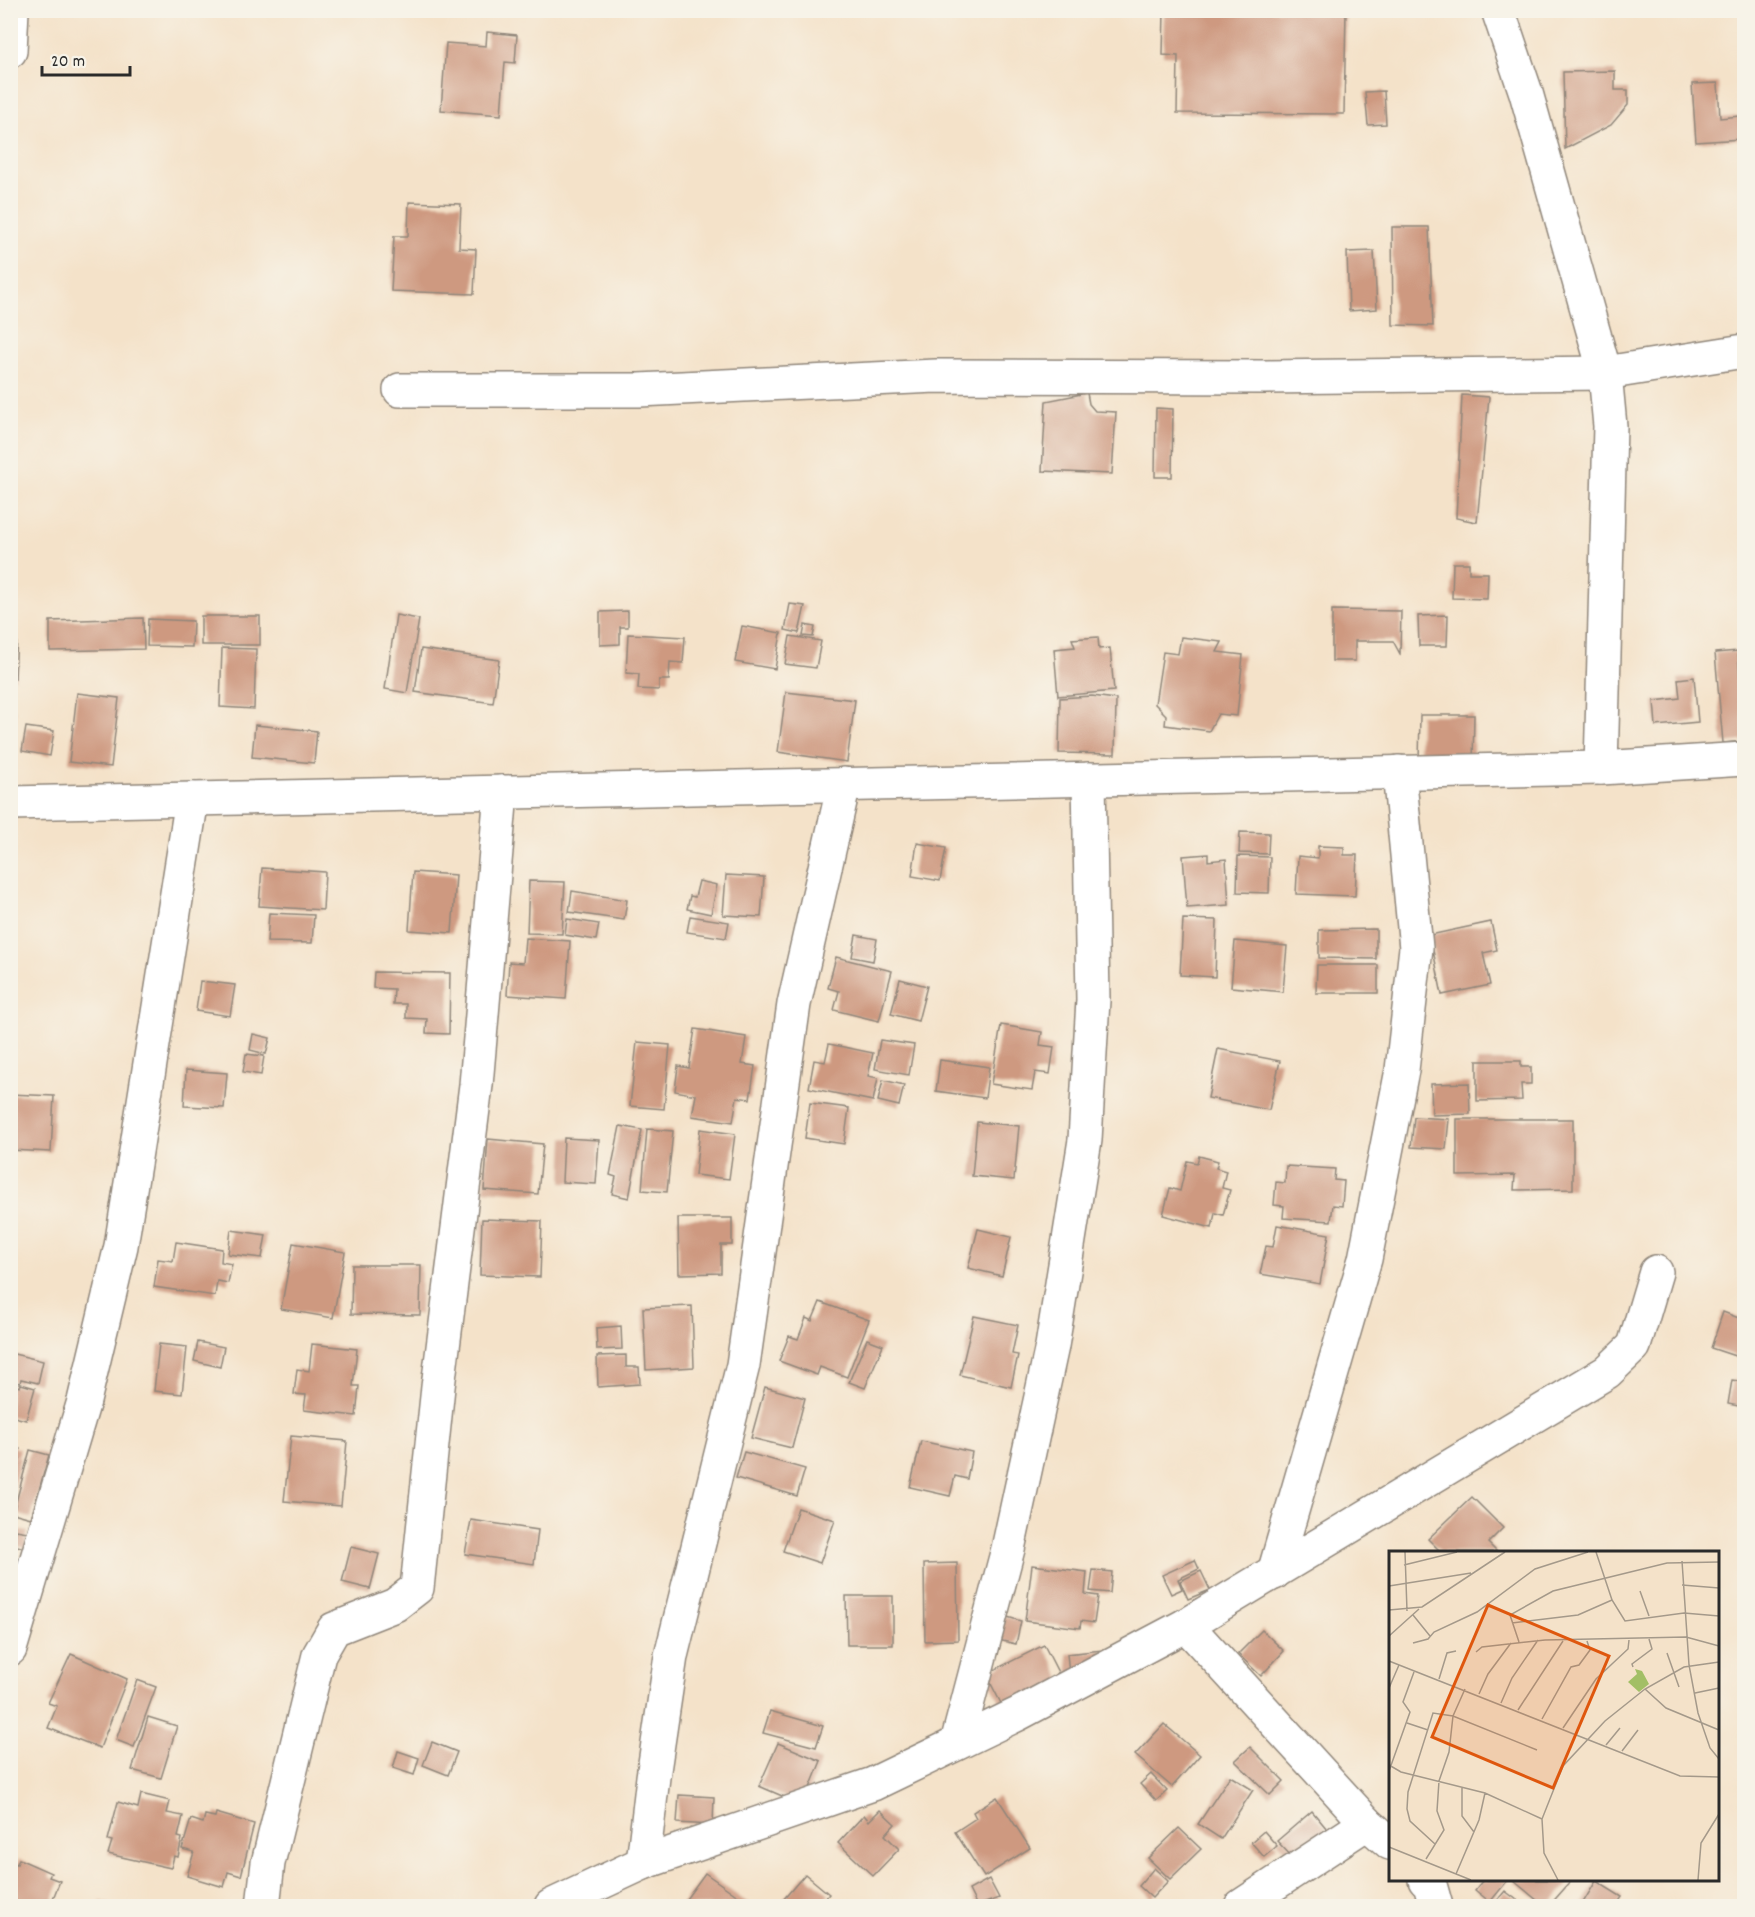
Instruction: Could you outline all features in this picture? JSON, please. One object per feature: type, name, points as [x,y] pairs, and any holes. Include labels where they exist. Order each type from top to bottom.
[{"type":"street","points":[[10,51],[12,10]]},
{"type":"street","points":[[1498,10],[1526,93],[1605,373],[1610,426],[1601,768]]},
{"type":"street","points":[[400,390],[639,390],[936,376],[1266,377],[1605,373],[1744,351]]},
{"type":"street","points":[[10,803],[1601,768],[1744,759]]},
{"type":"street","points":[[1274,1573],[1365,1259],[1402,1070],[1416,948],[1399,772]]},
{"type":"street","points":[[957,1743],[1008,1549],[1052,1346],[1085,1140],[1093,1000],[1089,778]]},
{"type":"street","points":[[643,1863],[671,1656],[743,1365],[794,1004],[844,784]]},
{"type":"street","points":[[263,1906],[268,1863],[319,1655],[334,1629],[395,1605],[417,1588],[439,1376],[476,1085],[501,792]]},
{"type":"street","points":[[10,1649],[84,1401],[121,1246],[192,799]]},
{"type":"street","points":[[551,1906],[643,1863],[873,1784],[1186,1625],[1607,1372],[1634,1346],[1656,1272]]},
{"type":"street","points":[[1186,1625],[1379,1833],[1241,1906]]},
{"type":"street","points":[[1425,1881],[1436,1906]]},
{"type":"building","points":[[1164,10],[1346,10],[1344,114],[1177,113],[1178,56],[1163,55]]},
{"type":"building","points":[[487,32],[517,35],[515,63],[505,62],[501,115],[441,110],[446,43],[486,46]]},
{"type":"building","points":[[1615,71],[1615,90],[1628,90],[1628,105],[1611,125],[1565,149],[1563,72]]},
{"type":"building","points":[[1742,73],[1744,73],[1744,90],[1743,90]]},
{"type":"building","points":[[1718,83],[1720,118],[1740,116],[1741,139],[1696,142],[1692,84]]},
{"type":"building","points":[[1384,91],[1386,124],[1368,125],[1365,92]]},
{"type":"building","points":[[409,202],[461,204],[459,248],[476,249],[474,294],[391,291],[394,236],[408,236]]},
{"type":"building","points":[[1392,227],[1429,227],[1433,326],[1393,325]]},
{"type":"building","points":[[1374,251],[1377,309],[1349,311],[1347,252]]},
{"type":"building","points":[[1087,393],[1089,404],[1095,411],[1116,412],[1112,474],[1042,471],[1046,401]]},
{"type":"building","points":[[1462,395],[1489,397],[1477,522],[1456,518]]},
{"type":"building","points":[[1156,408],[1173,409],[1172,477],[1155,477]]},
{"type":"building","points":[[1453,563],[1469,563],[1469,573],[1488,573],[1487,599],[1452,598]]},
{"type":"building","points":[[790,604],[805,606],[799,633],[785,630]]},
{"type":"building","points":[[1332,610],[1401,611],[1400,654],[1393,641],[1355,641],[1355,661],[1332,661]]},
{"type":"building","points":[[628,611],[628,627],[620,627],[620,644],[600,645],[600,612]]},
{"type":"building","points":[[396,615],[419,619],[407,693],[385,689]]},
{"type":"building","points":[[1448,615],[1447,646],[1419,646],[1418,616]]},
{"type":"building","points":[[201,616],[260,616],[260,645],[201,645]]},
{"type":"building","points":[[143,618],[144,649],[50,651],[50,621]]},
{"type":"building","points":[[148,619],[193,621],[192,647],[147,646]]},
{"type":"building","points":[[805,625],[815,627],[813,637],[803,636]]},
{"type":"building","points":[[742,626],[781,633],[775,669],[735,662]]},
{"type":"building","points":[[628,634],[685,637],[683,663],[670,662],[669,680],[659,680],[659,690],[638,689],[639,674],[626,673]]},
{"type":"building","points":[[10,636],[17,636],[15,679],[10,679]]},
{"type":"building","points":[[790,636],[821,641],[816,668],[785,664]]},
{"type":"building","points":[[1098,637],[1099,649],[1110,648],[1114,691],[1058,696],[1054,649],[1075,647],[1072,639]]},
{"type":"building","points":[[1181,637],[1222,642],[1217,652],[1243,655],[1237,716],[1218,714],[1209,731],[1165,725],[1166,715],[1155,704],[1163,652],[1178,654]]},
{"type":"building","points":[[222,648],[256,649],[254,709],[220,707]]},
{"type":"building","points":[[421,649],[499,660],[493,703],[415,692]]},
{"type":"building","points":[[1738,651],[1744,741],[1723,743],[1715,653]]},
{"type":"building","points":[[1694,677],[1698,722],[1656,726],[1654,701],[1680,698],[1678,679]]},
{"type":"building","points":[[786,692],[855,700],[847,762],[778,752]]},
{"type":"building","points":[[77,693],[119,698],[111,767],[69,762]]},
{"type":"building","points":[[1092,696],[1116,699],[1115,754],[1059,753],[1060,698]]},
{"type":"building","points":[[10,709],[15,710],[12,755],[10,755]]},
{"type":"building","points":[[1420,715],[1474,715],[1473,763],[1419,762]]},
{"type":"building","points":[[255,725],[317,731],[314,763],[252,757]]},
{"type":"building","points":[[26,727],[54,731],[50,756],[22,751]]},
{"type":"building","points":[[1240,832],[1269,833],[1268,854],[1239,853]]},
{"type":"building","points":[[917,843],[946,848],[940,881],[912,876]]},
{"type":"building","points":[[1318,846],[1344,847],[1344,855],[1357,855],[1355,896],[1296,894],[1298,856],[1318,858]]},
{"type":"building","points":[[1208,854],[1208,861],[1226,859],[1229,905],[1187,908],[1183,856]]},
{"type":"building","points":[[1238,856],[1270,857],[1269,893],[1237,892]]},
{"type":"building","points":[[262,868],[325,872],[323,910],[259,906]]},
{"type":"building","points":[[413,872],[456,875],[452,933],[409,930]]},
{"type":"building","points":[[726,875],[764,877],[761,917],[723,915]]},
{"type":"building","points":[[529,881],[565,882],[562,934],[527,933]]},
{"type":"building","points":[[699,881],[717,885],[711,914],[687,909],[690,896],[695,897]]},
{"type":"building","points":[[572,891],[627,900],[624,920],[569,912]]},
{"type":"building","points":[[269,913],[314,915],[312,943],[267,942]]},
{"type":"building","points":[[690,916],[729,922],[726,938],[687,932]]},
{"type":"building","points":[[567,919],[599,924],[596,940],[565,935]]},
{"type":"building","points":[[1183,919],[1217,920],[1215,977],[1180,975]]},
{"type":"building","points":[[1491,922],[1497,950],[1483,953],[1490,985],[1442,995],[1430,935]]},
{"type":"building","points":[[1376,929],[1376,959],[1319,958],[1319,930]]},
{"type":"building","points":[[856,935],[877,939],[873,961],[852,957]]},
{"type":"building","points":[[525,938],[570,941],[566,999],[507,995],[509,962],[523,963]]},
{"type":"building","points":[[1235,941],[1287,946],[1283,992],[1231,987]]},
{"type":"building","points":[[836,957],[892,971],[879,1021],[834,1010],[839,991],[828,988]]},
{"type":"building","points":[[1317,965],[1378,965],[1378,993],[1316,993]]},
{"type":"building","points":[[374,972],[450,973],[449,1034],[426,1033],[427,1019],[406,1018],[406,1004],[393,1004],[394,989],[373,988]]},
{"type":"building","points":[[900,979],[927,986],[918,1021],[891,1014]]},
{"type":"building","points":[[200,981],[235,985],[230,1016],[196,1011]]},
{"type":"building","points":[[1001,1025],[1042,1032],[1040,1045],[1054,1047],[1050,1074],[1035,1072],[1032,1090],[991,1084]]},
{"type":"building","points":[[695,1029],[746,1037],[742,1064],[755,1066],[750,1099],[737,1097],[733,1122],[692,1116],[696,1095],[675,1091],[678,1066],[689,1068]]},
{"type":"building","points":[[253,1034],[270,1038],[266,1054],[250,1050]]},
{"type":"building","points":[[880,1040],[914,1045],[909,1075],[875,1069]]},
{"type":"building","points":[[637,1042],[670,1045],[664,1109],[630,1106]]},
{"type":"building","points":[[829,1044],[873,1053],[868,1076],[878,1078],[873,1101],[809,1088],[814,1060],[825,1062]]},
{"type":"building","points":[[1218,1049],[1280,1061],[1269,1110],[1208,1098]]},
{"type":"building","points":[[246,1054],[264,1056],[261,1075],[243,1072]]},
{"type":"building","points":[[940,1060],[989,1067],[985,1098],[936,1091]]},
{"type":"building","points":[[1477,1061],[1521,1061],[1521,1067],[1531,1067],[1531,1084],[1521,1084],[1522,1100],[1477,1101]]},
{"type":"building","points":[[186,1070],[227,1073],[224,1108],[184,1106]]},
{"type":"building","points":[[883,1080],[904,1085],[899,1106],[878,1101]]},
{"type":"building","points":[[1469,1083],[1470,1114],[1432,1115],[1431,1084]]},
{"type":"building","points":[[10,1094],[54,1096],[51,1152],[10,1150]]},
{"type":"building","points":[[810,1103],[849,1108],[844,1144],[805,1138]]},
{"type":"building","points":[[1414,1117],[1449,1119],[1446,1149],[1411,1147]]},
{"type":"building","points":[[1457,1119],[1573,1119],[1573,1189],[1514,1190],[1515,1175],[1457,1176]]},
{"type":"building","points":[[977,1122],[1019,1126],[1014,1180],[972,1176]]},
{"type":"building","points":[[620,1126],[642,1130],[629,1198],[612,1194],[616,1177],[610,1175]]},
{"type":"building","points":[[647,1129],[673,1131],[667,1192],[642,1190]]},
{"type":"building","points":[[700,1129],[735,1134],[729,1179],[695,1175]]},
{"type":"building","points":[[564,1138],[599,1140],[596,1184],[562,1182]]},
{"type":"building","points":[[488,1139],[543,1144],[538,1194],[484,1190]]},
{"type":"building","points":[[1199,1156],[1218,1161],[1216,1168],[1226,1171],[1222,1188],[1230,1190],[1223,1215],[1215,1213],[1212,1228],[1163,1215],[1170,1188],[1180,1191],[1187,1161],[1197,1163]]},
{"type":"building","points":[[1286,1166],[1335,1169],[1334,1180],[1344,1181],[1342,1206],[1333,1205],[1331,1221],[1283,1218],[1284,1206],[1274,1205],[1276,1182],[1285,1183]]},
{"type":"building","points":[[678,1218],[732,1218],[732,1245],[721,1245],[721,1273],[679,1274]]},
{"type":"building","points":[[482,1219],[542,1221],[540,1277],[480,1275]]},
{"type":"building","points":[[1277,1225],[1329,1234],[1320,1284],[1260,1274],[1266,1246],[1273,1247]]},
{"type":"building","points":[[978,1229],[1011,1237],[1002,1276],[968,1268]]},
{"type":"building","points":[[231,1230],[266,1235],[262,1258],[228,1254]]},
{"type":"building","points":[[176,1242],[222,1249],[221,1262],[232,1264],[228,1283],[217,1281],[215,1296],[154,1287],[158,1259],[173,1261]]},
{"type":"building","points":[[293,1243],[345,1252],[333,1318],[281,1309]]},
{"type":"building","points":[[352,1265],[421,1265],[420,1315],[351,1314]]},
{"type":"building","points":[[820,1302],[869,1320],[847,1377],[820,1367],[817,1375],[779,1361],[789,1336],[798,1339],[806,1318],[812,1321]]},
{"type":"building","points":[[692,1306],[694,1367],[646,1370],[643,1308]]},
{"type":"building","points":[[1723,1312],[1744,1320],[1744,1349],[1741,1358],[1711,1348]]},
{"type":"building","points":[[974,1316],[1018,1325],[1012,1354],[1018,1355],[1011,1387],[960,1375]]},
{"type":"building","points":[[621,1326],[622,1349],[597,1350],[596,1328]]},
{"type":"building","points":[[867,1339],[883,1345],[865,1388],[849,1382]]},
{"type":"building","points":[[198,1342],[224,1347],[220,1367],[194,1361]]},
{"type":"building","points":[[159,1344],[187,1347],[182,1394],[154,1391]]},
{"type":"building","points":[[312,1344],[357,1349],[353,1386],[359,1386],[356,1416],[304,1410],[306,1395],[294,1394],[297,1369],[309,1371]]},
{"type":"building","points":[[10,1353],[43,1361],[38,1383],[21,1379],[20,1383],[10,1381]]},
{"type":"building","points":[[626,1355],[626,1367],[639,1367],[640,1384],[598,1387],[597,1356]]},
{"type":"building","points":[[1732,1380],[1744,1382],[1744,1407],[1728,1404]]},
{"type":"building","points":[[10,1384],[35,1388],[26,1420],[10,1416]]},
{"type":"building","points":[[765,1387],[805,1398],[792,1448],[751,1438]]},
{"type":"building","points":[[291,1436],[347,1441],[341,1506],[284,1501]]},
{"type":"building","points":[[921,1441],[972,1452],[967,1479],[955,1476],[950,1496],[910,1487]]},
{"type":"building","points":[[10,1446],[20,1449],[18,1457],[10,1455]]},
{"type":"building","points":[[30,1450],[49,1455],[31,1518],[13,1513]]},
{"type":"building","points":[[744,1452],[805,1469],[797,1496],[736,1478]]},
{"type":"building","points":[[10,1456],[20,1458],[11,1499],[10,1499]]},
{"type":"building","points":[[1472,1497],[1503,1528],[1488,1543],[1496,1551],[1440,1551],[1428,1539]]},
{"type":"building","points":[[798,1508],[835,1520],[820,1563],[783,1551]]},
{"type":"building","points":[[471,1520],[538,1530],[534,1564],[465,1554]]},
{"type":"building","points":[[16,1530],[28,1532],[25,1548],[13,1545]]},
{"type":"building","points":[[351,1547],[379,1554],[370,1589],[342,1582]]},
{"type":"building","points":[[1195,1560],[1199,1569],[1178,1579],[1182,1589],[1171,1594],[1162,1575]]},
{"type":"building","points":[[957,1563],[958,1640],[925,1641],[924,1564]]},
{"type":"building","points":[[1032,1565],[1087,1572],[1085,1594],[1098,1596],[1094,1623],[1081,1621],[1080,1628],[1025,1621]]},
{"type":"building","points":[[1093,1570],[1112,1572],[1110,1593],[1090,1591]]},
{"type":"building","points":[[1201,1571],[1210,1590],[1188,1599],[1180,1581]]},
{"type":"building","points":[[846,1596],[893,1596],[893,1645],[847,1645]]},
{"type":"building","points":[[1004,1616],[1021,1621],[1016,1644],[998,1640]]},
{"type":"building","points":[[1262,1630],[1284,1651],[1261,1676],[1238,1654]]},
{"type":"building","points":[[1044,1645],[1065,1686],[1007,1715],[986,1674]]},
{"type":"building","points":[[1102,1650],[1104,1668],[1069,1673],[1067,1654]]},
{"type":"building","points":[[71,1654],[127,1679],[100,1748],[48,1728],[57,1706],[48,1703]]},
{"type":"building","points":[[137,1680],[156,1687],[134,1747],[116,1740]]},
{"type":"building","points":[[770,1711],[823,1726],[816,1747],[763,1733]]},
{"type":"building","points":[[148,1717],[177,1726],[161,1778],[132,1770]]},
{"type":"building","points":[[1164,1724],[1200,1755],[1172,1787],[1135,1755]]},
{"type":"building","points":[[432,1742],[457,1752],[448,1775],[423,1765]]},
{"type":"building","points":[[778,1743],[821,1761],[803,1805],[759,1786]]},
{"type":"building","points":[[1250,1747],[1284,1781],[1270,1795],[1235,1761]]},
{"type":"building","points":[[398,1751],[419,1758],[414,1775],[393,1768]]},
{"type":"building","points":[[1151,1774],[1167,1791],[1156,1801],[1140,1784]]},
{"type":"building","points":[[1230,1776],[1253,1790],[1221,1839],[1198,1824]]},
{"type":"building","points":[[141,1794],[170,1801],[167,1813],[183,1816],[178,1837],[182,1838],[178,1857],[174,1856],[171,1868],[108,1854],[112,1841],[108,1840],[118,1802],[138,1808]]},
{"type":"building","points":[[679,1795],[714,1797],[713,1825],[677,1823]]},
{"type":"building","points":[[997,1797],[1030,1848],[984,1877],[955,1832],[976,1818],[973,1812]]},
{"type":"building","points":[[880,1810],[895,1824],[885,1835],[899,1849],[873,1876],[838,1843],[864,1815],[869,1821]]},
{"type":"building","points":[[1312,1811],[1327,1829],[1294,1859],[1277,1841]]},
{"type":"building","points":[[216,1813],[254,1824],[241,1876],[228,1872],[224,1887],[187,1876],[194,1852],[182,1849],[191,1819],[203,1823],[205,1815],[215,1817]]},
{"type":"building","points":[[1179,1828],[1201,1849],[1170,1879],[1148,1858]]},
{"type":"building","points":[[1264,1831],[1277,1846],[1264,1857],[1251,1842]]},
{"type":"building","points":[[19,1859],[51,1873],[49,1877],[60,1881],[50,1906],[10,1906],[10,1862],[17,1864]]},
{"type":"building","points":[[1154,1868],[1168,1881],[1152,1898],[1139,1886]]},
{"type":"building","points":[[705,1873],[752,1906],[681,1906]]},
{"type":"building","points":[[805,1874],[829,1894],[819,1906],[791,1906],[783,1900]]},
{"type":"building","points":[[989,1879],[999,1898],[977,1906],[969,1890]]},
{"type":"building","points":[[1482,1881],[1507,1881],[1490,1902],[1475,1890]]},
{"type":"building","points":[[1514,1881],[1571,1881],[1549,1906],[1544,1906]]},
{"type":"building","points":[[1596,1881],[1622,1897],[1616,1906],[1581,1906]]},
{"type":"building","points":[[1505,1891],[1525,1906],[1497,1906],[1494,1904]]},
{"type":"building","points":[[101,1901],[114,1906],[99,1906]]}]
